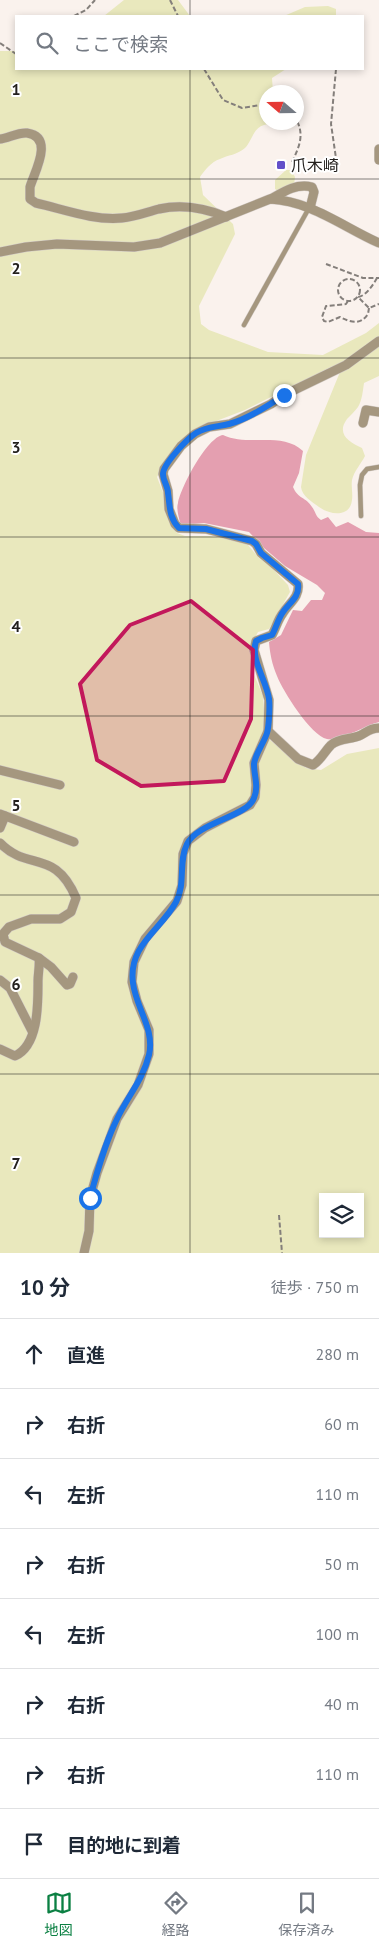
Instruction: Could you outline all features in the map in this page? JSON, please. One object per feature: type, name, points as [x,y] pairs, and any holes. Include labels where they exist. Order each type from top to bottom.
[{"type":"street","points":[[0,139],[26,133],[34,136],[40,143],[40,160],[30,188],[30,199],[36,203],[104,218],[123,218],[161,209],[187,207],[211,210],[226,217]]},
{"type":"street","points":[[379,149],[379,160]]},
{"type":"street","points":[[0,252],[57,244],[134,247],[160,243],[270,199],[294,187],[312,187],[314,192],[310,208]]},
{"type":"street","points":[[270,199],[288,200],[310,208],[379,243]]},
{"type":"street","points":[[84,1253],[89,1231],[90,1198],[97,1173],[117,1119],[138,1085],[149,1054],[149,1030],[132,982],[134,962],[145,939],[177,901],[182,885],[183,854],[188,841],[205,828],[250,805],[255,796],[254,763],[268,731],[269,700],[257,661],[255,645],[256,641],[272,635],[282,614],[298,593],[298,584],[261,553],[252,541],[206,529],[179,528],[175,524],[169,509],[168,491],[163,474],[164,469],[181,446],[195,434],[209,427],[230,424],[252,414],[284,395],[346,365],[379,341]]},
{"type":"street","points":[[363,423],[366,410],[379,412]]},
{"type":"street","points":[[268,731],[298,759],[313,765],[321,760],[329,748],[338,740],[360,736],[372,728],[379,728]]},
{"type":"street","points":[[0,770],[60,785]]},
{"type":"street","points":[[0,828],[2,815],[74,842]]},
{"type":"street","points":[[0,843],[14,855],[55,868],[66,880],[76,898],[71,912],[60,919],[31,919],[9,927],[3,934],[5,942],[39,958],[51,967],[67,985],[70,984],[73,977]]},
{"type":"street","points":[[0,1049],[15,1056],[23,1052],[32,1031],[38,1016],[39,958]]},
{"type":"street","points":[[0,980],[10,988],[32,1031]]},
{"type":"lane","points":[[244,325],[310,208]]},
{"type":"lane","points":[[361,516],[362,475],[367,469],[379,467]]},
{"type":"path","points":[[76,15],[86,10],[95,0]]},
{"type":"path","points":[[170,0],[178,15]]},
{"type":"path","points":[[0,43],[15,53]]},
{"type":"path","points":[[205,70],[222,100],[242,108],[259,105]]},
{"type":"path","points":[[336,70],[331,124],[338,172]]},
{"type":"path","points":[[292,162],[301,142],[301,130]]},
{"type":"path","points":[[326,264],[363,278],[378,278]]},
{"type":"path","points":[[353,280],[355,275]]},
{"type":"path","points":[[369,308],[368,314],[362,320],[352,322],[340,317],[328,322],[322,318],[326,306],[346,304],[348,301],[362,296],[378,278]]},
{"type":"path","points":[[348,301],[341,296],[339,290],[344,281],[353,280],[357,283],[360,289],[358,297]]},
{"type":"path","points":[[358,297],[369,308]]},
{"type":"path","points":[[369,308],[379,304]]},
{"type":"path","points":[[279,1215],[282,1253]]},
{"type":"highlighted area","points":[[191,601],[253,650],[251,719],[224,781],[141,786],[97,760],[80,684],[130,625]]},
{"type":"green space","points":[[124,0],[178,0],[189,15],[105,15]]},
{"type":"green space","points":[[328,6],[336,9],[336,15],[286,15],[305,7]]},
{"type":"green space","points":[[0,51],[15,51],[15,70],[284,70],[272,78],[272,85],[259,85],[259,128],[245,148],[214,162],[200,177],[203,195],[233,224],[235,234],[199,306],[201,324],[209,330],[268,352],[323,355],[366,333],[379,323],[379,376],[364,383],[359,405],[347,419],[343,429],[343,433],[349,440],[362,448],[365,456],[352,480],[350,506],[348,510],[339,513],[323,510],[303,493],[301,487],[306,455],[340,372],[339,368],[333,366],[245,410],[198,428],[187,435],[166,460],[157,477],[164,495],[167,515],[177,533],[185,536],[210,536],[236,540],[248,545],[288,585],[290,592],[269,629],[258,632],[251,645],[252,670],[263,696],[266,737],[306,768],[321,770],[347,754],[379,748],[379,1253],[0,1253]]},
{"type":"green space","points":[[286,170],[291,170],[295,177],[294,185],[278,191],[275,189],[275,180]]},
{"type":"shaded area","points":[[223,435],[243,440],[275,440],[295,445],[303,451],[299,473],[293,487],[297,494],[310,504],[319,518],[321,520],[328,517],[336,527],[348,522],[366,532],[379,533],[379,722],[339,738],[327,739],[313,730],[306,722],[291,702],[277,676],[269,642],[281,635],[293,610],[302,611],[311,600],[322,600],[325,593],[317,585],[285,566],[249,532],[204,523],[184,525],[180,523],[177,505],[189,475],[210,444]]},
{"type":"place","name":"爪木崎","points":[[281,165]]},
{"type":"route","points":[[90,1198],[117,1119],[138,1085],[149,1054],[149,1030],[132,982],[134,962],[145,939],[177,901],[182,885],[183,854],[188,841],[205,828],[250,805],[255,796],[254,763],[268,731],[269,700],[254,650],[255,645],[256,641],[272,635],[282,614],[298,593],[298,584],[261,553],[252,541],[206,529],[179,528],[175,524],[169,509],[168,491],[163,474],[164,469],[181,446],[195,434],[209,427],[230,424],[271,404],[284,395]]}]
